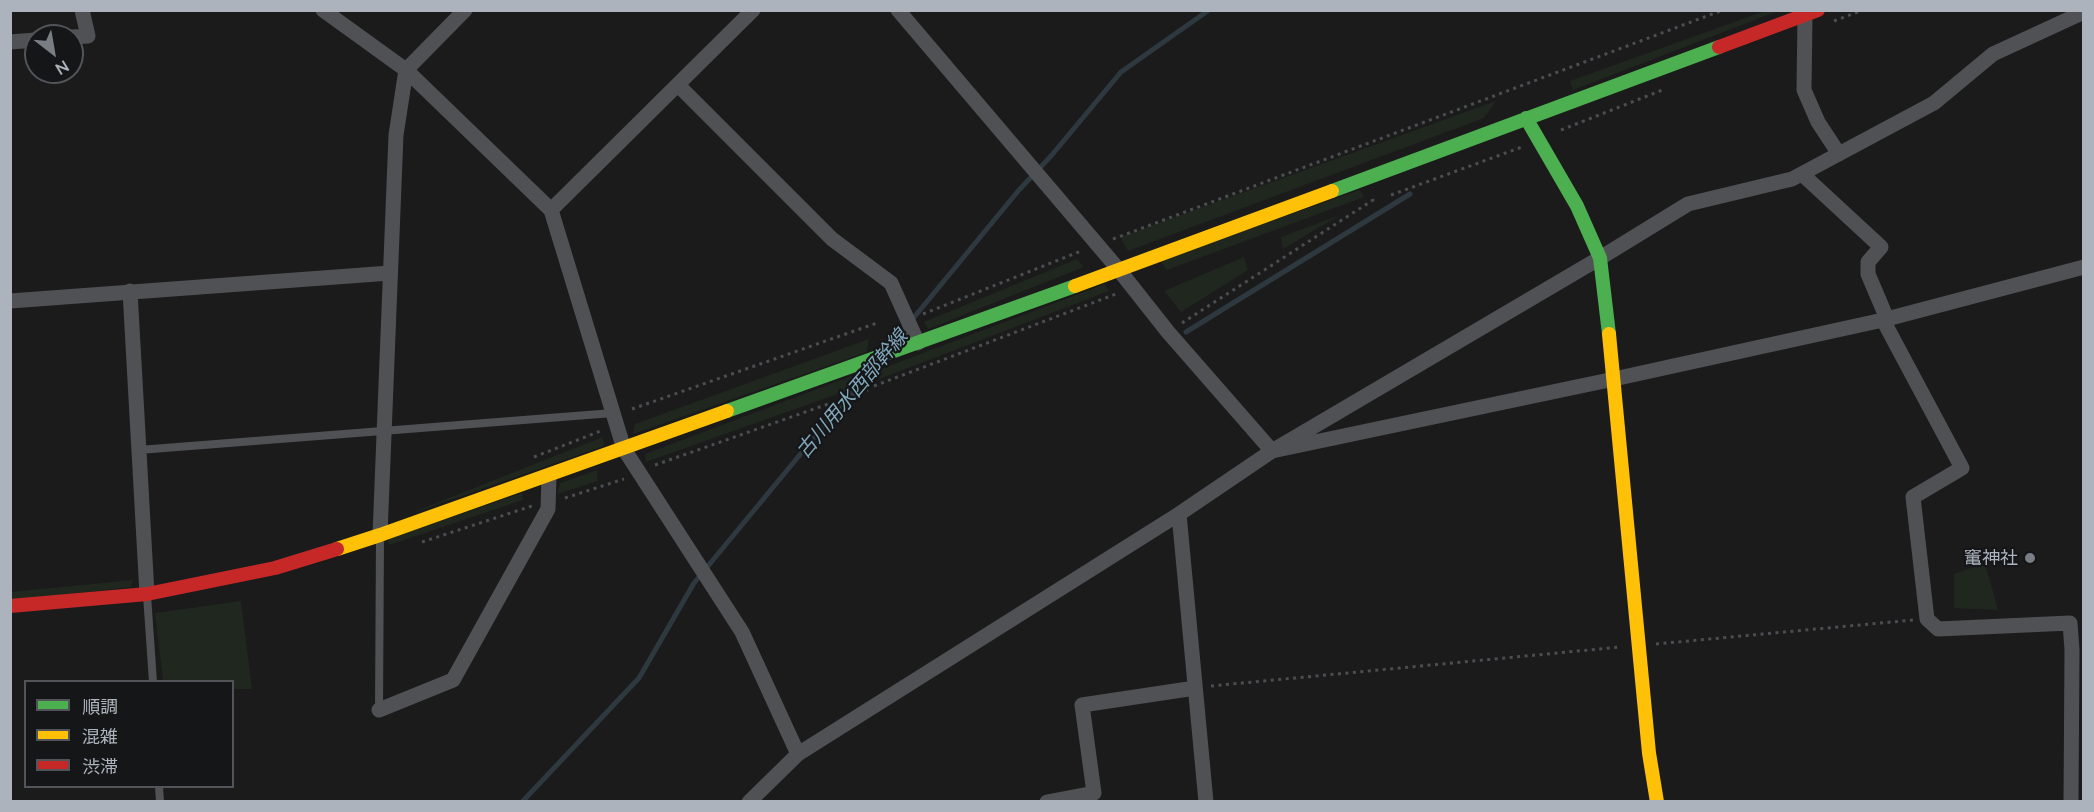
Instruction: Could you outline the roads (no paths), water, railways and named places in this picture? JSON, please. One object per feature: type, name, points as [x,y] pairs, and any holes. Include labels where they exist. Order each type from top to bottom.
[{"type":"street","points":[[82,10],[88,36],[84,36]]},
{"type":"street","points":[[323,10],[406,70],[551,210],[624,449],[741,632],[798,754]]},
{"type":"street","points":[[380,535],[396,135],[406,70],[465,10]]},
{"type":"street","points":[[551,210],[753,10]]},
{"type":"street","points":[[898,10],[1119,270],[1168,332],[1272,451]]},
{"type":"street","points":[[749,801],[798,754],[1179,514],[1272,451],[1688,204],[1792,179],[1934,103],[1993,54],[2084,12]]},
{"type":"street","points":[[10,606],[147,594],[275,568],[380,535],[1119,270],[1811,13],[1804,90],[1818,122],[1839,154]]},
{"type":"street","points":[[678,85],[832,239],[891,283],[918,343]]},
{"type":"street","points":[[1526,118],[1576,206],[1600,258],[1614,379],[1648,753],[1657,801]]},
{"type":"street","points":[[1802,174],[1881,247],[1868,262],[1868,274],[1886,319],[1962,468],[1913,497],[1927,619],[1938,629],[2070,623],[2078,649],[2071,801]]},
{"type":"street","points":[[1272,451],[1886,319],[2084,267]]},
{"type":"street","points":[[10,301],[390,273]]},
{"type":"street","points":[[130,291],[147,594]]},
{"type":"street","points":[[379,710],[453,680],[548,509],[549,476]]},
{"type":"street","points":[[1179,514],[1206,801]]},
{"type":"street","points":[[1047,801],[1094,793],[1082,705],[1194,688]]},
{"type":"lane","points":[[139,450],[613,413]]},
{"type":"lane","points":[[379,710],[380,535]]},
{"type":"lane","points":[[147,594],[153,680]]},
{"type":"waterway","name":"古川用水西部幹線","points":[[892,344],[1019,190],[1051,156],[1121,72],[1209,10]]},
{"type":"waterway","points":[[1186,332],[1410,194]]},
{"type":"waterway","name":"古川用水西部幹線","points":[[522,802],[639,678],[694,583],[874,365]]},
{"type":"place","name":"竃神社","points":[[2030,558]]}]
